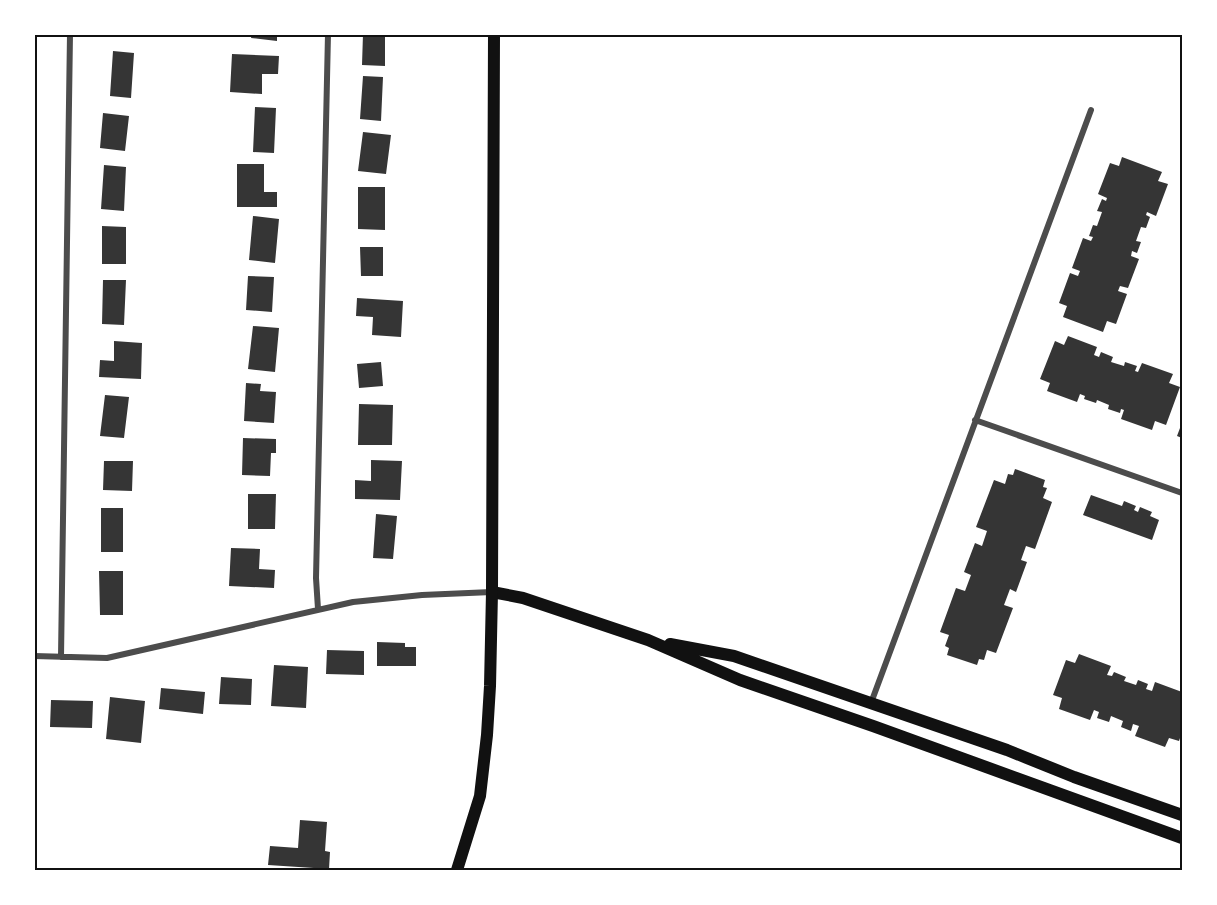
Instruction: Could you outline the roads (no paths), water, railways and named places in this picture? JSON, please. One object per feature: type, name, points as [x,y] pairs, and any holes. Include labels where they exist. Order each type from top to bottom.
[{"type":"main road","points":[[457,870],[481,788],[490,686],[494,34]]},
{"type":"main road","points":[[492,592],[523,598],[648,640],[740,680],[1182,838]]},
{"type":"main road","points":[[648,640],[734,657],[1007,750],[1074,777],[1182,815]]},
{"type":"street","points":[[61,657],[70,34]]},
{"type":"street","points":[[318,609],[316,584],[328,34]]},
{"type":"street","points":[[870,703],[1091,110]]},
{"type":"street","points":[[975,420],[1182,493]]},
{"type":"street","points":[[34,656],[107,658],[318,609],[379,598],[492,592]]}]
